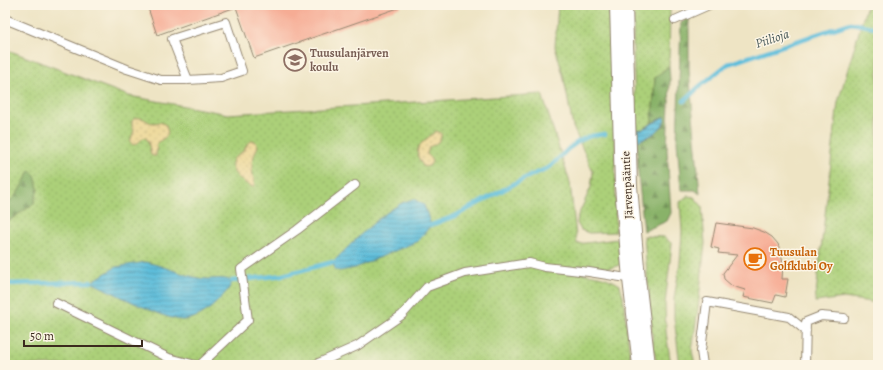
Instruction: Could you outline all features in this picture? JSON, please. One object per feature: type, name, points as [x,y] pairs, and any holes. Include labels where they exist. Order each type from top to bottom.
[{"type":"main road","name":"Järvenpääntie","points":[[621,5],[626,186],[634,279],[644,365]]},
{"type":"lane","points":[[675,20],[709,5]]},
{"type":"lane","points":[[5,19],[127,69],[161,80],[188,80],[222,78],[242,71],[226,22],[172,39],[188,80]]},
{"type":"lane","points":[[200,365],[248,320],[241,269],[297,230],[355,185]]},
{"type":"lane","points":[[314,365],[357,346],[402,314],[427,287],[465,273],[529,263],[545,267],[634,279]]},
{"type":"lane","points":[[703,365],[701,351],[707,302],[789,317],[806,331]]},
{"type":"lane","points":[[56,303],[169,358],[196,365]]},
{"type":"lane","points":[[805,365],[806,322],[821,316],[844,318]]},
{"type":"green space","points":[[558,5],[609,5],[615,124],[616,232],[589,233],[581,230],[577,223],[578,216],[591,187],[593,172],[573,127],[563,74],[555,47]]},
{"type":"green space","points":[[634,5],[670,5],[669,66],[655,78],[652,123],[643,129],[636,130],[633,47]]},
{"type":"green space","points":[[867,5],[878,5],[878,303],[844,298],[815,302],[838,102]]},
{"type":"green space","points":[[689,17],[689,70],[700,194],[695,190],[681,190],[677,141],[681,23]]},
{"type":"green space","points":[[5,49],[129,96],[228,114],[542,94],[570,183],[577,244],[618,239],[620,265],[609,268],[580,265],[581,273],[606,278],[620,285],[623,296],[631,365],[5,365]]},
{"type":"green space","points":[[669,66],[670,80],[667,150],[671,213],[667,221],[644,231],[638,173],[637,141],[647,138],[663,126],[665,116],[652,123],[655,78]]},
{"type":"green space","points":[[30,171],[35,175],[38,189],[34,203],[9,221],[5,218],[5,206],[17,194]]},
{"type":"green space","points":[[687,196],[694,197],[702,206],[705,243],[692,351],[695,365],[680,365],[674,318],[674,299],[680,263],[682,231],[680,202]]},
{"type":"green space","points":[[644,236],[664,237],[672,244],[665,304],[666,332],[671,365],[657,365],[653,346]]},
{"type":"sand","points":[[135,118],[142,118],[152,123],[160,122],[166,125],[168,133],[167,136],[157,143],[156,156],[151,155],[146,138],[143,138],[138,143],[133,145],[130,142],[134,130],[132,127],[132,121]]},
{"type":"sand","points":[[436,131],[441,133],[441,138],[429,147],[427,154],[432,162],[429,166],[424,167],[418,155],[419,146]]},
{"type":"sand","points":[[253,140],[258,146],[252,162],[255,185],[253,187],[245,183],[234,173],[232,164],[235,157],[243,151],[248,143]]},
{"type":"water","points":[[665,116],[662,125],[656,132],[637,141],[636,130],[643,129]]},
{"type":"water","points":[[414,199],[424,205],[431,225],[418,241],[355,268],[340,271],[335,270],[333,262],[371,225],[394,208]]},
{"type":"water","points":[[146,262],[198,278],[224,279],[232,281],[226,293],[209,309],[202,314],[184,320],[176,319],[152,311],[91,282],[116,267]]},
{"type":"building","points":[[147,5],[401,5],[401,7],[254,58],[236,7],[157,35]]},
{"type":"building","points":[[716,223],[753,228],[772,237],[778,244],[781,253],[783,264],[782,279],[788,279],[785,297],[776,295],[773,303],[743,297],[745,290],[732,286],[724,279],[723,273],[737,255],[718,253],[719,249],[711,247]]},
{"type":"waterway","name":"Piilioja","points":[[684,101],[728,64],[851,23],[878,28]]},
{"type":"waterway","points":[[431,225],[455,216],[523,179],[550,167],[568,149],[579,141],[590,136],[605,134]]},
{"type":"waterway","points":[[232,281],[283,275],[333,262]]},
{"type":"waterway","points":[[5,284],[91,282]]},
{"type":"place","name":"Tuusulanjärven koulu","points":[[295,60]]},
{"type":"place","name":"Tuusulan Golfklubi Oy","points":[[755,259]]}]
